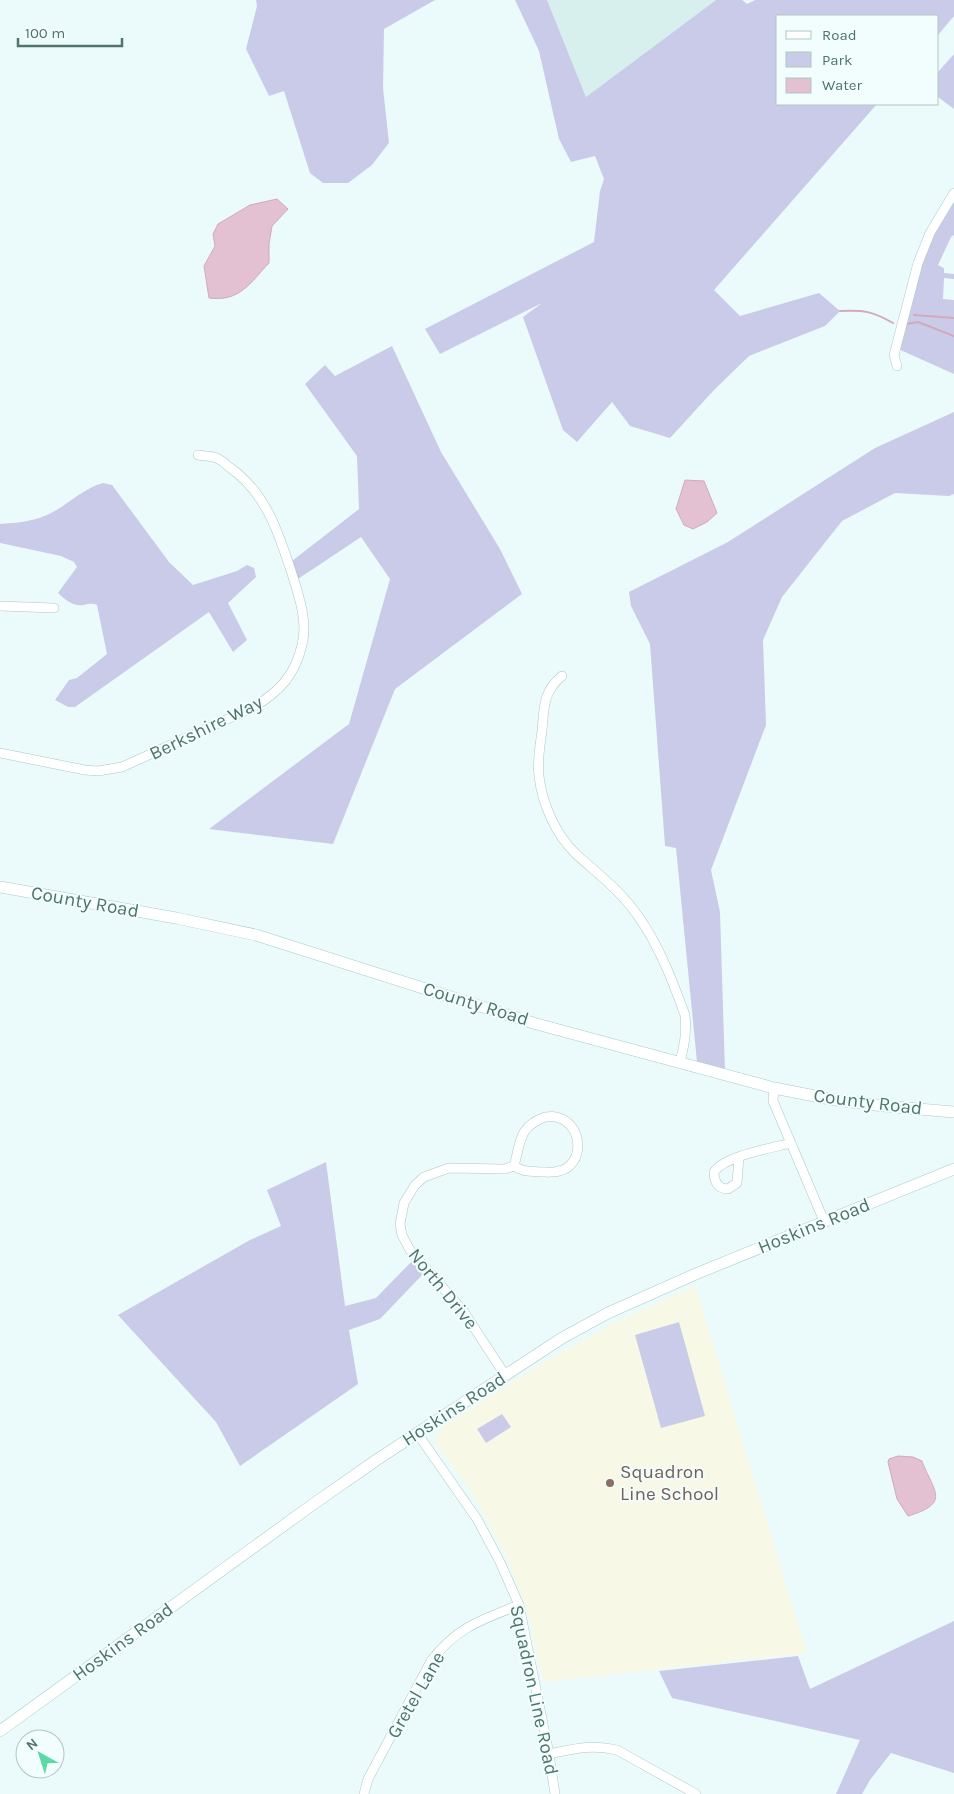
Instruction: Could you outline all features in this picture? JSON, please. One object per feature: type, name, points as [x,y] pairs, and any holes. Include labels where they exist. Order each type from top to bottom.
[{"type":"street","points":[[897,366],[894,355],[918,263],[930,233],[954,193]]},
{"type":"street","name":"Berkshire Way","points":[[0,753],[85,770],[98,771],[122,767],[254,707],[271,696],[289,677],[298,660],[302,644],[304,634],[303,618],[294,583],[272,518],[258,496],[237,472],[217,458],[198,456]]},
{"type":"street","points":[[0,606],[54,608]]},
{"type":"street","points":[[562,676],[552,684],[545,698],[538,762],[544,798],[558,829],[574,852],[617,890],[648,931],[685,1015],[687,1026],[686,1040],[680,1062]]},
{"type":"street","name":"County Road","points":[[0,887],[176,918],[256,935],[533,1023],[774,1088],[874,1105],[954,1112]]},
{"type":"street","points":[[774,1088],[773,1101],[824,1222]]},
{"type":"street","name":"North Drive","points":[[544,1117],[556,1117],[567,1122],[574,1129],[578,1138],[576,1154],[570,1165],[560,1171],[522,1172],[514,1166],[519,1139],[525,1129],[534,1121],[544,1117]]},
{"type":"street","points":[[739,1157],[791,1143]]},
{"type":"street","name":"North Drive","points":[[505,1375],[464,1312],[410,1250],[402,1235],[400,1224],[404,1203],[409,1193],[424,1177],[449,1168],[505,1169],[514,1166]]},
{"type":"street","name":"Hoskins Road","points":[[0,1731],[312,1505],[417,1433],[562,1338],[608,1312],[954,1169]]},
{"type":"street","name":"Squadron Line Road","points":[[417,1433],[477,1519],[500,1562],[519,1606],[550,1754],[555,1794]]},
{"type":"street","name":"Gretel Lane","points":[[364,1794],[368,1779],[432,1661],[440,1650],[459,1632],[479,1620],[519,1606]]},
{"type":"street","points":[[550,1754],[588,1746],[617,1750],[696,1794]]},
{"type":"shaded area","points":[[547,0],[716,0],[586,97]]},
{"type":"shaded area","name":"Squadron Line School","points":[[695,1285],[807,1653],[543,1682],[530,1620],[508,1560],[478,1503],[437,1446],[436,1437],[442,1427],[542,1363],[610,1325]]},
{"type":"green space","points":[[256,0],[435,0],[384,29],[383,88],[389,143],[372,165],[348,183],[323,183],[310,173],[284,91],[269,96],[246,49],[257,6]]},
{"type":"green space","points":[[515,0],[547,0],[586,97],[716,0],[742,0],[747,4],[755,0],[954,0],[954,16],[939,34],[939,15],[776,15],[776,105],[876,105],[714,290],[740,316],[819,293],[840,311],[825,326],[749,356],[714,390],[670,438],[630,426],[612,402],[577,442],[563,430],[523,317],[542,303],[440,354],[425,329],[594,242],[600,191],[604,179],[595,156],[571,162],[559,139],[539,51]]},
{"type":"green space","points":[[954,54],[954,109],[939,98],[939,71]]},
{"type":"green space","points":[[954,200],[954,235],[951,237],[938,265],[944,268],[944,273],[954,274],[954,279],[944,278],[943,299],[954,300],[954,374],[896,348],[923,260],[935,231]]},
{"type":"green space","points":[[392,346],[441,452],[500,549],[522,594],[395,689],[333,844],[209,829],[349,724],[390,579],[361,537],[298,579],[292,561],[359,509],[357,456],[305,384],[325,365],[335,376]]},
{"type":"green space","points":[[954,412],[954,494],[949,496],[895,493],[842,521],[782,597],[763,640],[766,725],[711,870],[720,912],[725,1072],[697,1062],[676,848],[665,846],[650,644],[631,606],[629,592],[728,542],[875,448]]},
{"type":"green space","points":[[103,483],[112,485],[169,562],[193,585],[237,571],[247,565],[254,568],[256,577],[228,603],[247,640],[233,652],[209,612],[75,707],[68,707],[55,700],[69,680],[77,678],[107,654],[97,605],[73,604],[58,593],[77,567],[74,562],[61,556],[0,543],[0,524],[41,518],[90,488]]},
{"type":"green space","points":[[326,1162],[345,1306],[376,1298],[415,1258],[426,1271],[380,1319],[349,1330],[358,1384],[240,1466],[216,1422],[118,1315],[250,1240],[281,1226],[267,1190]]},
{"type":"green space","points":[[679,1322],[705,1416],[661,1428],[635,1335]]},
{"type":"green space","points":[[502,1414],[511,1427],[486,1443],[477,1429]]},
{"type":"green space","points":[[954,1621],[954,1773],[891,1753],[870,1780],[862,1794],[836,1794],[860,1740],[672,1698],[659,1671],[798,1656],[810,1689]]},
{"type":"water","points":[[277,199],[288,209],[272,226],[269,244],[269,263],[244,290],[229,297],[209,298],[204,266],[215,246],[213,234],[218,224],[250,205]]},
{"type":"water","points":[[685,480],[704,481],[717,513],[707,522],[693,529],[684,525],[676,509]]},
{"type":"water","points":[[898,1456],[913,1457],[922,1461],[936,1495],[935,1501],[930,1506],[908,1516],[897,1499],[888,1462],[889,1459]]},
{"type":"waterway","points":[[840,311],[868,312],[893,323]]},
{"type":"waterway","points":[[914,315],[954,318]]},
{"type":"waterway","points":[[907,324],[918,322],[954,336]]},
{"type":"place","name":"Squadron Line School","points":[[610,1483]]}]
